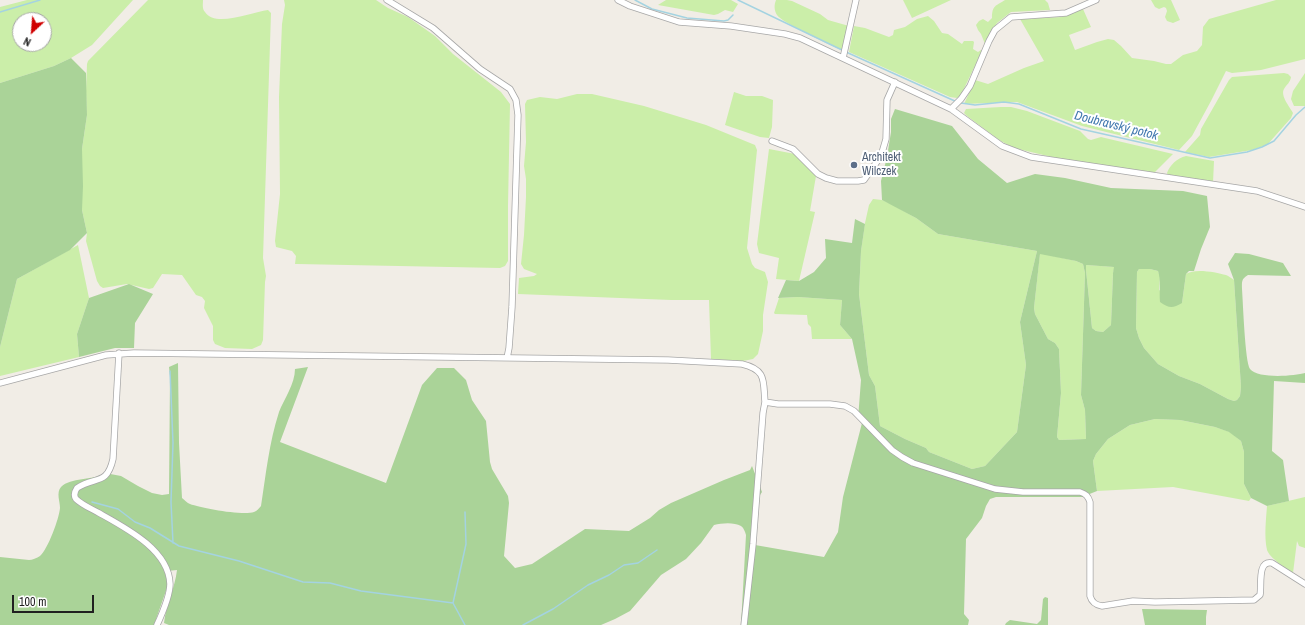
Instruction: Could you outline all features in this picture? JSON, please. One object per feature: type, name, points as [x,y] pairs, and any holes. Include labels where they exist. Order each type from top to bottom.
[{"type":"street","points":[[386,0],[433,28],[480,69],[510,89],[516,100],[518,114],[512,307],[507,358]]},
{"type":"street","points":[[618,0],[630,6],[679,22],[731,26],[785,34],[800,38],[951,110],[1002,146],[1032,157],[1257,191],[1305,206]]},
{"type":"street","points":[[843,58],[856,0]]},
{"type":"street","points":[[951,110],[970,86],[995,30],[1011,17],[1066,13],[1096,0]]},
{"type":"street","points":[[772,141],[793,150],[818,174],[826,178],[837,181],[864,180],[881,156],[886,139],[887,100],[895,82]]},
{"type":"street","points":[[119,353],[113,459],[111,469],[105,476],[83,483],[77,488],[74,495],[75,498],[81,503],[152,547],[162,560],[167,570],[170,586],[157,625]]},
{"type":"street","points":[[0,382],[119,353],[668,360],[742,364],[753,367],[762,376],[764,381],[765,402],[753,544],[744,625]]},
{"type":"street","points":[[765,402],[778,404],[830,404],[844,406],[854,411],[892,450],[902,458],[913,463],[995,489],[1016,492],[1080,492],[1085,494],[1088,496],[1090,502],[1090,596],[1097,605],[1102,606],[1133,601],[1254,600],[1260,595],[1262,569],[1268,562],[1305,584]]},
{"type":"green space","points":[[27,0],[133,0],[92,45],[71,58],[54,66],[0,83],[0,7]]},
{"type":"green space","points":[[148,0],[203,0],[204,11],[210,17],[217,19],[234,18],[268,10],[271,13],[263,258],[266,276],[263,340],[261,345],[252,349],[225,348],[215,344],[213,340],[213,326],[204,308],[205,301],[202,297],[196,295],[182,275],[162,274],[153,288],[149,289],[127,284],[103,288],[97,281],[86,241],[87,233],[82,210],[82,149],[87,115],[87,64],[88,61]]},
{"type":"green space","points":[[284,0],[376,0],[388,8],[408,17],[435,36],[453,54],[501,92],[510,104],[508,261],[505,266],[500,268],[295,264],[296,256],[292,251],[276,247],[275,241],[280,194],[279,97],[282,24],[285,5]]},
{"type":"green space","points":[[666,0],[731,0],[738,4],[733,12],[725,10],[714,15],[658,5]]},
{"type":"green space","points":[[776,0],[792,1],[820,14],[828,20],[849,26],[844,50],[817,39],[780,18],[775,9]]},
{"type":"green space","points":[[903,0],[951,0],[912,18]]},
{"type":"green space","points":[[1005,0],[1045,0],[1048,3],[1050,10],[1011,12],[997,23],[985,44],[976,25],[983,19],[988,22],[992,18],[995,6]]},
{"type":"green space","points":[[1151,0],[1171,0],[1180,20],[1173,23],[1167,21],[1165,17],[1167,11],[1166,8],[1164,7],[1159,9],[1155,7]]},
{"type":"green space","points":[[1276,0],[1305,0],[1305,59],[1261,70],[1232,73],[1226,71],[1192,136],[1179,150],[1082,126],[1017,102],[964,104],[975,80],[988,84],[1044,61],[1020,19],[1061,17],[1083,9],[1091,27],[1069,35],[1075,50],[1108,39],[1114,40],[1132,58],[1171,64],[1183,55],[1197,51],[1202,45],[1203,27],[1209,19]]},
{"type":"green space","points":[[928,16],[934,21],[942,33],[948,34],[962,44],[964,41],[973,41],[973,49],[978,52],[981,50],[982,51],[960,97],[950,97],[849,52],[854,26],[865,28],[889,37],[893,35],[894,30],[905,27],[917,19]]},
{"type":"green space","points":[[71,58],[86,73],[87,115],[82,149],[82,210],[87,233],[70,250],[17,279],[0,347],[0,83],[54,66]]},
{"type":"green space","points":[[1284,73],[1291,77],[1284,89],[1283,95],[1293,113],[1291,118],[1267,145],[1252,150],[1209,157],[1185,152],[1200,135],[1201,129],[1232,77]]},
{"type":"green space","points":[[1305,73],[1305,106],[1294,106],[1291,99],[1293,91]]},
{"type":"green space","points":[[734,92],[746,96],[762,96],[773,100],[772,127],[769,138],[760,137],[725,125]]},
{"type":"green space","points":[[577,94],[592,94],[644,106],[706,125],[755,145],[757,150],[747,248],[752,264],[755,268],[765,272],[768,282],[763,315],[763,331],[758,354],[753,359],[743,361],[711,359],[709,300],[518,294],[519,278],[534,276],[537,274],[524,269],[521,264],[526,197],[524,166],[526,142],[525,104],[527,100],[540,97],[557,99]]},
{"type":"green space","points":[[1011,107],[1027,111],[1080,131],[1091,140],[1101,137],[1173,154],[1153,174],[1073,162],[1014,148],[999,140],[964,113],[966,109]]},
{"type":"green space","points":[[895,109],[952,126],[978,159],[1007,183],[1035,174],[1065,178],[1111,188],[1183,191],[1207,196],[1210,227],[1194,271],[1189,271],[1186,274],[1182,303],[1171,307],[1160,302],[1158,271],[1139,269],[1137,272],[1136,328],[1144,348],[1158,364],[1179,376],[1200,384],[1228,399],[1234,401],[1237,400],[1240,396],[1241,387],[1234,280],[1228,264],[1235,253],[1249,254],[1283,263],[1291,276],[1248,275],[1243,279],[1242,289],[1248,364],[1250,369],[1260,374],[1276,376],[1305,373],[1305,383],[1274,381],[1272,451],[1283,460],[1289,501],[1267,506],[1251,498],[1244,484],[1244,452],[1241,441],[1229,432],[1215,427],[1180,420],[1155,419],[1130,425],[1108,439],[1096,454],[1093,461],[1097,491],[1082,497],[996,497],[990,499],[982,518],[966,539],[964,614],[969,620],[968,625],[741,625],[746,535],[741,526],[728,523],[714,525],[701,543],[686,559],[661,575],[630,611],[601,625],[169,625],[164,623],[177,570],[167,571],[168,585],[154,625],[0,625],[0,557],[29,560],[40,556],[50,541],[58,519],[60,508],[59,492],[61,487],[76,480],[94,477],[105,473],[121,476],[152,493],[162,495],[169,494],[169,367],[178,363],[179,443],[182,498],[189,504],[195,506],[222,511],[249,513],[254,512],[261,506],[273,435],[279,412],[295,375],[295,369],[308,367],[280,442],[386,483],[422,385],[437,368],[454,368],[466,380],[472,400],[486,421],[490,462],[492,469],[508,496],[509,503],[504,556],[515,568],[532,564],[585,529],[629,531],[671,503],[750,470],[752,466],[762,492],[760,495],[755,545],[824,557],[838,532],[843,497],[862,423],[858,419],[861,380],[852,339],[840,325],[842,300],[798,297],[778,298],[786,280],[799,281],[814,272],[826,258],[825,239],[852,243],[855,219],[865,224],[861,251],[859,294],[869,375],[875,386],[880,426],[926,448],[929,452],[972,469],[985,466],[1017,432],[1026,365],[1020,322],[1037,251],[938,234],[916,218],[882,200],[881,181],[887,157],[891,132],[891,119]],"holes":[[[1040,254],[1076,261],[1083,264],[1085,273],[1081,395],[1085,410],[1086,439],[1059,440],[1057,437],[1061,393],[1059,349],[1055,343],[1048,339],[1035,314],[1034,308]],[[1086,265],[1114,267],[1111,325],[1103,332],[1096,331],[1092,328]]]},
{"type":"green space","points":[[769,149],[795,154],[816,176],[810,211],[815,212],[799,281],[776,279],[779,258],[759,253],[757,244]]},
{"type":"green space","points":[[1186,156],[1214,161],[1213,183],[1168,176],[1167,173],[1170,167],[1177,160]]},
{"type":"green space","points":[[873,199],[882,200],[893,205],[916,218],[938,234],[1037,251],[1020,322],[1026,365],[1017,432],[985,466],[972,469],[929,452],[926,448],[880,426],[875,386],[869,375],[859,294],[861,251],[865,223],[869,205]]},
{"type":"green space","points":[[78,245],[89,298],[77,334],[79,357],[0,376],[0,347],[17,279]]},
{"type":"green space","points":[[1040,253],[1083,264],[1085,273],[1081,395],[1085,410],[1086,439],[1059,440],[1057,437],[1061,393],[1059,349],[1055,343],[1048,339],[1035,314],[1034,308]]},
{"type":"green space","points":[[1086,265],[1115,267],[1113,273],[1111,325],[1103,332],[1096,331],[1092,328]]},
{"type":"green space","points":[[1139,269],[1158,271],[1160,276],[1159,290],[1182,303],[1186,274],[1190,272],[1205,271],[1217,273],[1227,275],[1234,280],[1241,387],[1240,396],[1237,400],[1234,401],[1228,399],[1200,384],[1179,376],[1158,364],[1144,348],[1136,328],[1137,272]]},
{"type":"green space","points":[[129,284],[153,294],[135,323],[134,348],[115,348],[79,357],[77,334],[89,298]]},
{"type":"green space","points":[[798,297],[842,300],[840,325],[852,339],[812,339],[811,327],[808,324],[807,315],[774,313],[779,298]]},
{"type":"green space","points":[[1155,419],[1180,420],[1215,427],[1230,432],[1241,441],[1244,452],[1244,484],[1251,498],[1249,501],[1173,487],[1097,491],[1093,461],[1096,454],[1108,439],[1130,425]]},
{"type":"green space","points":[[1305,497],[1305,548],[1299,546],[1297,541],[1293,573],[1282,566],[1268,553],[1265,534],[1267,506]]},
{"type":"green space","points":[[1045,597],[1048,598],[1048,625],[1005,625],[1010,620],[1037,624],[1041,620],[1043,599]]},
{"type":"green space","points":[[1142,609],[1207,610],[1206,625],[1145,625]]},
{"type":"waterway","points":[[0,12],[40,0]]},
{"type":"waterway","points":[[635,0],[652,9],[687,18],[724,21],[728,20],[733,15]]},
{"type":"waterway","name":"Doubravský potok","points":[[738,0],[842,50]]},
{"type":"waterway","name":"Doubravský potok","points":[[846,52],[957,102]]},
{"type":"waterway","name":"Doubravský potok","points":[[961,103],[975,105],[1004,102],[1019,104],[1081,129],[1210,158],[1247,152],[1274,141],[1296,115],[1305,107]]},
{"type":"waterway","points":[[170,371],[173,443],[171,502],[173,543]]},
{"type":"waterway","points":[[92,502],[118,509],[135,522],[150,528],[179,546],[239,561],[303,582],[330,583],[361,591],[453,603],[465,625]]},
{"type":"waterway","points":[[453,603],[466,544],[465,512]]},
{"type":"waterway","points":[[523,625],[553,609],[588,585],[609,575],[624,565],[638,563],[657,550]]},
{"type":"place","name":"Architekt Wilczek","points":[[854,165]]}]
